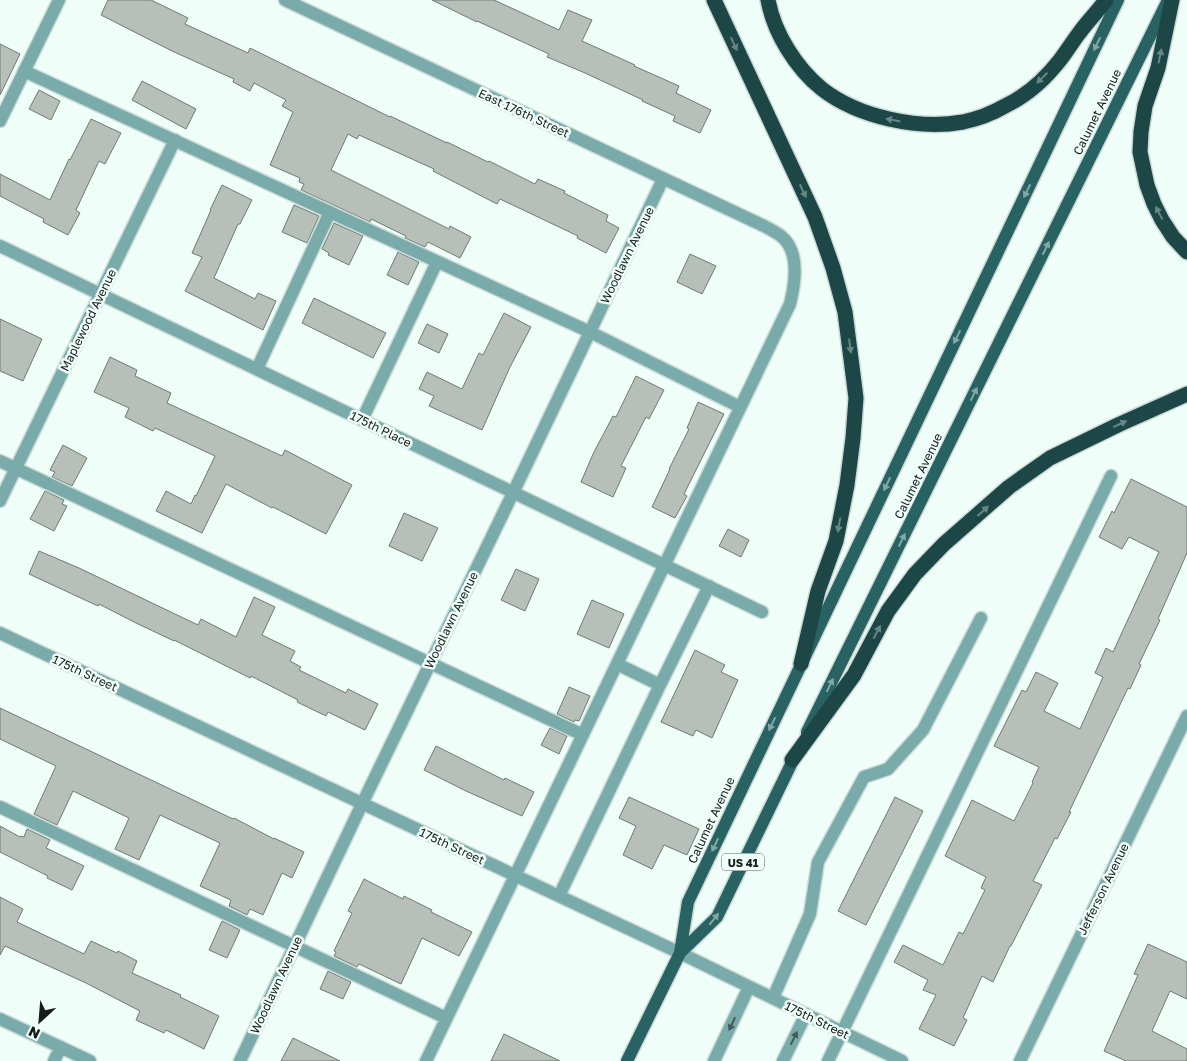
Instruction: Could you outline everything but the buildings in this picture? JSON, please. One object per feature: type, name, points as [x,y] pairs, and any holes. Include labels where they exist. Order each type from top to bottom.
[{"type":"highway","points":[[714,0],[815,217],[833,268],[845,312],[856,398],[853,438],[836,541],[818,590],[801,664]]},
{"type":"highway","points":[[768,0],[776,27],[786,46],[796,62],[822,89],[845,103],[892,120],[938,124],[963,122],[985,115],[1006,106],[1027,92],[1058,61],[1106,0]]},
{"type":"highway","points":[[1172,0],[1158,68],[1144,106],[1140,152],[1147,185],[1154,204],[1162,220],[1187,252]]},
{"type":"highway","points":[[792,760],[854,675],[888,611],[915,574],[944,544],[1009,487],[1050,458],[1187,394]]},
{"type":"highway","points":[[1162,406],[1187,403]]},
{"type":"main road","name":"Calumet Avenue","points":[[627,1061],[680,953],[688,902],[1118,0]]},
{"type":"main road","name":"Calumet Avenue","points":[[680,953],[717,918],[792,760],[1168,0]]},
{"type":"street","points":[[0,121],[59,0]]},
{"type":"street","name":"East 176th Street","points":[[285,0],[764,226],[783,237],[792,252],[795,268],[790,304],[426,1061]]},
{"type":"street","points":[[24,71],[590,332],[740,408]]},
{"type":"street","name":"Maplewood Avenue","points":[[0,501],[175,140]]},
{"type":"street","name":"Woodlawn Avenue","points":[[240,1061],[663,179]]},
{"type":"street","points":[[257,369],[330,212]]},
{"type":"street","name":"175th Place","points":[[0,246],[762,612]]},
{"type":"street","points":[[362,420],[437,262]]},
{"type":"street","points":[[0,461],[583,735]]},
{"type":"street","points":[[828,1061],[1111,476]]},
{"type":"street","points":[[559,896],[709,586]]},
{"type":"street","points":[[773,998],[810,914],[818,862],[864,776],[888,769],[923,730],[981,618]]},
{"type":"street","name":"175th Street","points":[[0,633],[680,953],[902,1061]]},
{"type":"street","points":[[617,664],[660,685]]},
{"type":"street","name":"Jefferson Avenue","points":[[1020,1061],[1187,716]]},
{"type":"street","points":[[0,807],[446,1018]]},
{"type":"street","points":[[714,1061],[749,987]]},
{"type":"street","points":[[783,1061],[806,1014]]},
{"type":"street","points":[[0,1019],[90,1061]]},
{"type":"street","points":[[54,1061],[61,1047]]}]
